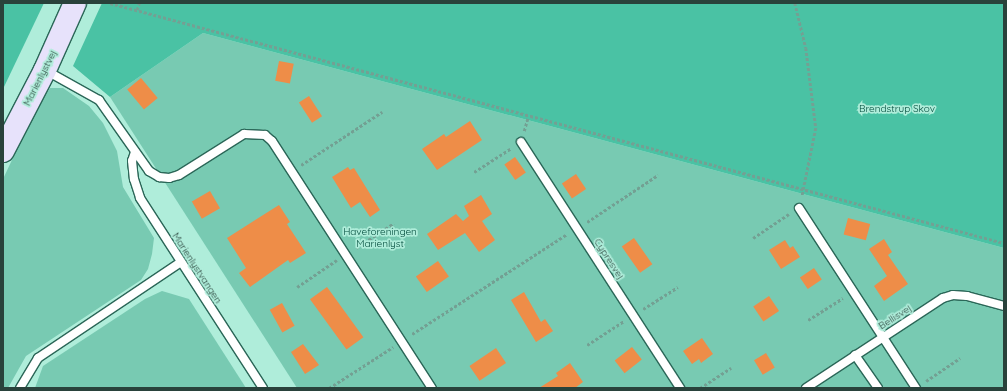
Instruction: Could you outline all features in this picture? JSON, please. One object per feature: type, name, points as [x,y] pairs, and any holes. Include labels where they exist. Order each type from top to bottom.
[{"type":"street","name":"Marienlystvej","points":[[3,151],[45,70],[75,3]]},
{"type":"lane","points":[[45,70],[99,100],[149,171],[159,177],[169,178],[179,175],[234,138],[255,133],[264,135],[272,141],[432,388]]},
{"type":"lane","name":"Cypresvej","points":[[521,142],[680,388]]},
{"type":"lane","name":"Marienlystvangen","points":[[135,152],[132,161],[134,179],[140,198],[263,388]]},
{"type":"lane","points":[[799,208],[916,388]]},
{"type":"lane","points":[[20,388],[38,358],[181,262]]},
{"type":"lane","name":"Bellisvej","points":[[806,388],[943,298],[953,295],[967,296],[1004,306]]},
{"type":"lane","points":[[855,355],[878,388]]},
{"type":"path","points":[[110,3],[1004,243]]},
{"type":"path","points":[[137,10],[139,3]]},
{"type":"path","points":[[795,3],[806,48],[816,122],[805,190]]},
{"type":"path","points":[[292,171],[382,112]]},
{"type":"path","points":[[474,172],[521,142]]},
{"type":"path","points":[[329,388],[658,175]]},
{"type":"path","points":[[753,238],[799,208]]},
{"type":"path","points":[[808,320],[854,291]]},
{"type":"path","points":[[916,388],[960,358]]},
{"type":"path","points":[[700,388],[731,368]]},
{"type":"green space","points":[[3,3],[44,3],[3,89]]},
{"type":"green space","name":"Brendstrup Skov","points":[[102,3],[1004,3],[1004,248],[203,33],[110,97],[73,66]]},
{"type":"green space","name":"Haveforeningen Marienlyst","points":[[203,33],[1004,248],[1004,388],[297,388],[110,97]]},
{"type":"green space","points":[[50,88],[63,88],[89,106],[103,123],[117,151],[123,187],[154,238],[152,254],[148,269],[141,280],[26,356],[8,388],[3,388],[3,179],[36,109]]},
{"type":"green space","points":[[162,291],[189,299],[246,388],[35,388],[43,366],[145,299]]},
{"type":"building","points":[[279,61],[294,64],[290,83],[275,81]]},
{"type":"building","points":[[141,78],[158,98],[144,109],[127,90]]},
{"type":"building","points":[[309,96],[322,116],[312,123],[299,103]]},
{"type":"building","points":[[470,121],[482,140],[437,170],[422,149],[444,134],[446,137]]},
{"type":"building","points":[[515,157],[526,173],[515,180],[504,164]]},
{"type":"building","points":[[348,167],[350,170],[354,168],[380,210],[370,217],[360,202],[351,208],[332,177]]},
{"type":"building","points":[[576,174],[586,189],[572,198],[562,184]]},
{"type":"building","points":[[210,191],[220,208],[202,219],[192,202]]},
{"type":"building","points":[[481,195],[492,214],[482,221],[495,240],[479,252],[465,233],[438,250],[427,234],[456,214],[463,221],[469,216],[464,206]]},
{"type":"building","points":[[279,205],[290,222],[287,224],[306,253],[290,263],[288,260],[250,287],[239,273],[246,268],[227,238]]},
{"type":"building","points":[[848,218],[870,224],[866,240],[844,234]]},
{"type":"building","points":[[634,238],[652,264],[640,273],[622,247]]},
{"type":"building","points":[[884,239],[892,252],[888,255],[908,284],[884,301],[874,286],[887,276],[869,249]]},
{"type":"building","points":[[785,240],[790,248],[793,246],[800,257],[781,269],[769,250]]},
{"type":"building","points":[[438,261],[449,277],[427,292],[416,276]]},
{"type":"building","points":[[814,268],[822,280],[808,289],[800,278]]},
{"type":"building","points":[[327,287],[363,337],[346,350],[310,299]]},
{"type":"building","points":[[524,292],[541,322],[545,319],[553,331],[536,342],[511,300]]},
{"type":"building","points":[[769,296],[779,311],[763,322],[753,307]]},
{"type":"building","points":[[282,303],[295,326],[282,333],[270,310]]},
{"type":"building","points":[[702,338],[713,354],[701,363],[699,359],[692,364],[683,351]]},
{"type":"building","points":[[303,344],[319,365],[305,374],[291,352]]},
{"type":"building","points":[[632,347],[642,360],[625,373],[615,361]]},
{"type":"building","points":[[496,348],[506,363],[480,381],[469,366]]},
{"type":"building","points":[[766,353],[775,368],[763,375],[754,360]]},
{"type":"building","points":[[570,363],[583,382],[575,388],[539,388],[558,376],[556,373]]}]
